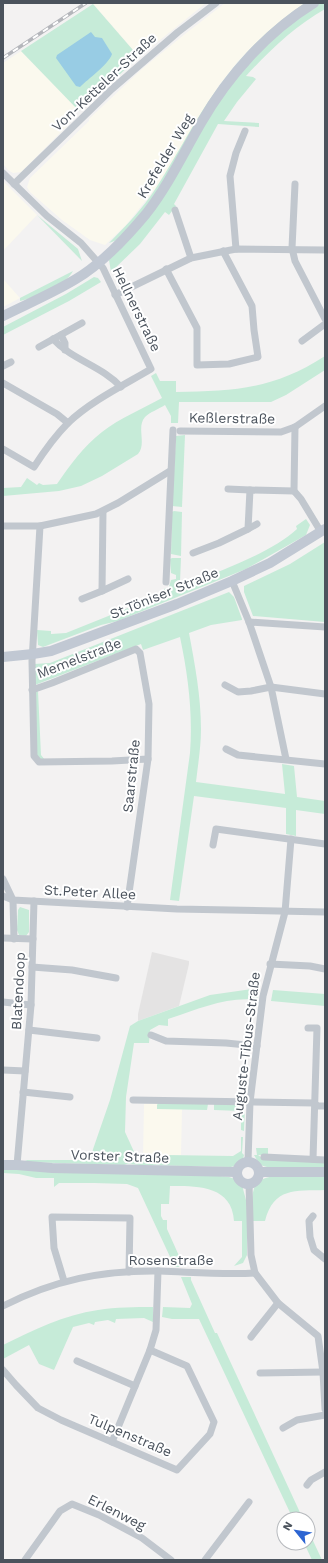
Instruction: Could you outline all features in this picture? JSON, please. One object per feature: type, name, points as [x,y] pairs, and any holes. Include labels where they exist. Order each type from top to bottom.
[{"type":"main road","name":"Krefelder Weg","points":[[3,316],[75,280],[125,239],[158,197],[213,103],[234,74],[270,37],[291,19],[314,3]]},
{"type":"main road","name":"St.Töniser Straße","points":[[3,657],[33,654],[55,649],[177,604],[270,563],[323,530]]},
{"type":"main road","points":[[248,1161],[257,1166],[260,1172],[257,1180],[249,1184],[240,1179],[237,1172],[242,1163],[248,1161]]},
{"type":"main road","name":"Vorster Straße","points":[[3,1165],[17,1164],[59,1168],[237,1172]]},
{"type":"main road","points":[[260,1172],[325,1172]]},
{"type":"street","name":"Von-Ketteler-Straße","points":[[14,184],[112,89],[178,32],[216,3]]},
{"type":"street","points":[[236,249],[230,176],[236,153],[245,131]]},
{"type":"street","points":[[3,173],[48,216],[78,240],[98,262]]},
{"type":"street","points":[[295,184],[292,248],[295,261],[325,319]]},
{"type":"street","points":[[175,210],[191,258]]},
{"type":"street","points":[[115,295],[191,258],[223,251],[236,249],[292,248],[325,250]]},
{"type":"street","points":[[166,270],[197,328],[197,365],[229,364],[258,357],[252,306],[223,251]]},
{"type":"street","name":"Hellnerstraße","points":[[3,449],[34,467],[68,423],[93,404],[151,369],[103,268],[98,262]]},
{"type":"street","points":[[39,347],[82,323]]},
{"type":"street","points":[[302,340],[325,324]]},
{"type":"street","points":[[61,334],[65,343],[65,350]]},
{"type":"street","points":[[53,339],[65,350],[114,380],[121,387]]},
{"type":"street","points":[[3,366],[11,362]]},
{"type":"street","points":[[3,383],[56,414],[68,423]]},
{"type":"street","name":"Keßlerstraße","points":[[170,471],[177,430],[281,432],[294,427],[325,406]]},
{"type":"street","points":[[294,427],[294,491],[323,530]]},
{"type":"street","points":[[3,526],[40,526],[96,514],[170,471]]},
{"type":"street","points":[[166,582],[170,471]]},
{"type":"street","points":[[228,489],[294,491]]},
{"type":"street","points":[[248,529],[250,490]]},
{"type":"street","points":[[102,591],[103,511]]},
{"type":"street","points":[[193,553],[219,543],[258,524]]},
{"type":"street","points":[[40,526],[32,690],[34,756],[39,762],[112,761],[148,758]]},
{"type":"street","points":[[82,599],[128,579]]},
{"type":"street","points":[[232,580],[249,622],[271,687],[286,758]]},
{"type":"street","points":[[249,622],[325,627]]},
{"type":"street","name":"Memelstraße","points":[[32,690],[136,649]]},
{"type":"street","name":"Saarstraße","points":[[127,907],[148,758],[149,704],[140,653],[136,649]]},
{"type":"street","points":[[225,685],[238,692],[271,687],[325,694]]},
{"type":"street","points":[[226,749],[238,755],[286,758],[325,764]]},
{"type":"street","points":[[213,845],[216,829],[325,844]]},
{"type":"street","name":"Auguste-Tibus-Straße","points":[[248,1161],[250,1102],[256,1046],[263,996],[270,964],[285,912],[291,839]]},
{"type":"street","name":"Blatendoop","points":[[3,879],[13,900],[14,939],[33,939]]},
{"type":"street","name":"St.Peter Allee","points":[[3,896],[13,900],[127,907],[325,912]]},
{"type":"street","name":"Blatendoop","points":[[17,1164],[31,1005],[34,901]]},
{"type":"street","points":[[3,938],[14,939]]},
{"type":"street","points":[[270,964],[310,966],[325,969]]},
{"type":"street","points":[[32,967],[72,970],[116,978]]},
{"type":"street","points":[[3,1002],[31,1005]]},
{"type":"street","points":[[308,1028],[317,1028],[313,1159]]},
{"type":"street","points":[[29,1030],[97,1038]]},
{"type":"street","points":[[151,1035],[166,1041],[226,1042],[256,1046]]},
{"type":"street","points":[[3,1070],[25,1072]]},
{"type":"street","points":[[23,1092],[70,1097]]},
{"type":"street","points":[[132,1100],[314,1103],[318,1106],[325,1106]]},
{"type":"street","points":[[264,1157],[325,1160]]},
{"type":"street","points":[[249,1184],[251,1255],[255,1273],[278,1303],[322,1337],[325,1409]]},
{"type":"street","points":[[313,1216],[309,1221],[310,1237],[314,1250],[325,1259]]},
{"type":"street","points":[[64,1281],[54,1248],[52,1217],[130,1218],[129,1272]]},
{"type":"street","points":[[112,1442],[150,1350],[156,1330],[158,1271]]},
{"type":"street","name":"Rosenstraße","points":[[3,1306],[33,1292],[64,1281],[109,1274],[158,1271],[233,1275],[255,1273]]},
{"type":"street","points":[[251,1337],[278,1303]]},
{"type":"street","name":"Tulpenstraße","points":[[3,1370],[38,1408],[61,1420],[177,1470],[210,1434],[214,1422],[187,1366],[150,1350]]},
{"type":"street","points":[[77,1361],[135,1386]]},
{"type":"street","points":[[260,1373],[323,1372]]},
{"type":"street","points":[[283,1428],[297,1420],[325,1415]]},
{"type":"street","points":[[307,1485],[325,1472]]},
{"type":"street","points":[[205,1560],[249,1502]]},
{"type":"street","name":"Erlenweg","points":[[25,1560],[60,1510],[72,1504],[99,1515],[142,1538],[171,1560]]},
{"type":"shaded area","points":[[206,3],[139,57],[93,4]]},
{"type":"shaded area","points":[[225,3],[305,3],[259,40],[238,61],[219,85],[155,189],[126,225],[105,245],[90,240],[62,220],[30,192],[27,187],[30,178],[142,69]]},
{"type":"shaded area","points":[[21,51],[77,108],[73,112],[70,123],[21,172],[13,173],[3,164],[3,63]]},
{"type":"shaded area","points":[[3,181],[37,215],[3,251]]},
{"type":"shaded area","points":[[3,279],[20,298],[3,307]]},
{"type":"shaded area","points":[[152,952],[189,961],[189,964],[179,1006],[138,1021],[138,1014]]},
{"type":"shaded area","points":[[158,1103],[158,1109],[182,1109],[181,1155],[143,1157],[144,1104]]},
{"type":"green space","points":[[305,3],[308,3],[260,41],[139,217],[117,240],[109,243],[146,203],[211,97],[229,73],[259,40]]},
{"type":"green space","points":[[320,3],[325,3],[325,9],[303,23],[264,57],[246,76],[256,79],[224,121],[259,123],[259,127],[218,124],[174,204],[176,206],[169,215],[165,212],[140,244],[111,272],[109,260],[214,107],[257,53],[305,12]]},
{"type":"green space","points":[[93,4],[139,57],[79,111],[21,51]]},
{"type":"green space","points":[[37,215],[78,249],[82,261]]},
{"type":"green space","points":[[73,271],[64,281],[50,290],[20,301],[20,298]]},
{"type":"green space","points":[[94,277],[98,278],[101,282],[69,301],[3,335],[3,327],[66,294]]},
{"type":"green space","points":[[325,356],[325,370],[286,395],[271,402],[179,402],[178,423],[171,423],[171,416],[165,405],[147,415],[142,421],[142,445],[138,454],[102,476],[81,486],[59,491],[3,496],[3,488],[21,487],[27,478],[37,485],[39,483],[43,485],[57,484],[83,450],[102,432],[124,418],[162,398],[151,376],[156,373],[160,381],[176,381],[176,392],[217,391],[271,382],[306,367]]},
{"type":"green space","points":[[185,435],[182,507],[172,506],[176,436]]},
{"type":"green space","points":[[172,512],[182,512],[181,556],[171,554]]},
{"type":"green space","points":[[306,519],[310,525],[306,535],[246,569],[118,621],[101,625],[43,647],[38,645],[37,630],[51,631],[51,634],[66,633],[163,594],[164,589],[169,587],[171,580],[176,579],[176,575],[171,573],[170,559],[172,558],[181,558],[180,582],[189,579],[193,582],[233,566],[275,545],[297,529],[296,526]]},
{"type":"green space","points":[[325,542],[325,622],[253,616],[244,592],[244,586],[290,564]]},
{"type":"green space","points":[[229,592],[234,597],[242,620],[211,625],[189,633],[201,717],[196,782],[285,794],[282,764],[294,766],[297,797],[325,801],[325,814],[296,810],[296,836],[286,834],[286,808],[194,796],[179,901],[170,900],[191,738],[189,694],[180,637],[143,650],[141,644],[35,685],[34,664],[50,663]]},
{"type":"green space","points":[[38,691],[41,755],[45,760],[41,760],[37,755],[35,692]]},
{"type":"green space","points":[[20,907],[29,910],[29,932],[26,936],[19,935],[17,930],[18,910]]},
{"type":"green space","points":[[252,989],[259,990],[257,1000],[246,999],[223,1002],[168,1019],[168,1026],[159,1025],[150,1030],[149,1043],[134,1043],[126,1097],[125,1132],[136,1156],[233,1156],[241,1151],[241,1137],[243,1137],[242,1153],[244,1155],[239,1163],[231,1167],[56,1163],[30,1162],[25,1160],[89,1159],[110,1100],[130,1026],[138,1021],[210,995]]},
{"type":"green space","points":[[273,990],[325,994],[325,1006],[271,1001]]},
{"type":"green space","points":[[158,1103],[208,1104],[207,1110],[157,1109]]},
{"type":"green space","points":[[214,1104],[243,1104],[245,1106],[244,1131],[241,1130],[241,1111],[214,1110]]},
{"type":"green space","points":[[256,1148],[268,1148],[268,1155],[258,1155],[262,1158],[325,1162],[325,1169],[267,1167],[260,1165],[254,1155],[257,1155]]},
{"type":"green space","points":[[3,1168],[210,1175],[235,1179],[242,1185],[247,1204],[247,1255],[243,1263],[234,1266],[242,1257],[242,1221],[234,1221],[232,1209],[227,1200],[220,1194],[211,1190],[191,1186],[170,1186],[169,1204],[161,1204],[161,1216],[163,1220],[167,1220],[167,1229],[184,1267],[172,1267],[172,1261],[138,1188],[127,1184],[94,1183],[59,1183],[54,1187],[54,1178],[36,1178],[19,1174],[3,1173]]},
{"type":"green space","points":[[278,1175],[325,1175],[325,1190],[304,1190],[287,1193],[274,1202],[265,1221],[253,1221],[253,1192],[256,1184],[261,1180]]},
{"type":"green space","points":[[181,1277],[191,1277],[215,1333],[217,1333],[299,1511],[289,1511],[199,1319],[172,1319],[162,1317],[163,1307],[190,1308],[192,1304]]},
{"type":"green space","points":[[153,1307],[153,1322],[144,1318],[116,1319],[115,1323],[108,1320],[95,1322],[94,1325],[89,1323],[73,1327],[54,1370],[39,1364],[29,1345],[3,1359],[3,1345],[61,1319],[85,1312],[105,1309]]},
{"type":"green space","points":[[316,1547],[322,1560],[312,1560],[308,1551],[316,1551]]},
{"type":"water","points":[[91,32],[95,37],[102,38],[112,54],[103,67],[80,87],[76,86],[56,58],[57,55]]},
{"type":"railway","points":[[3,58],[86,3]]}]
